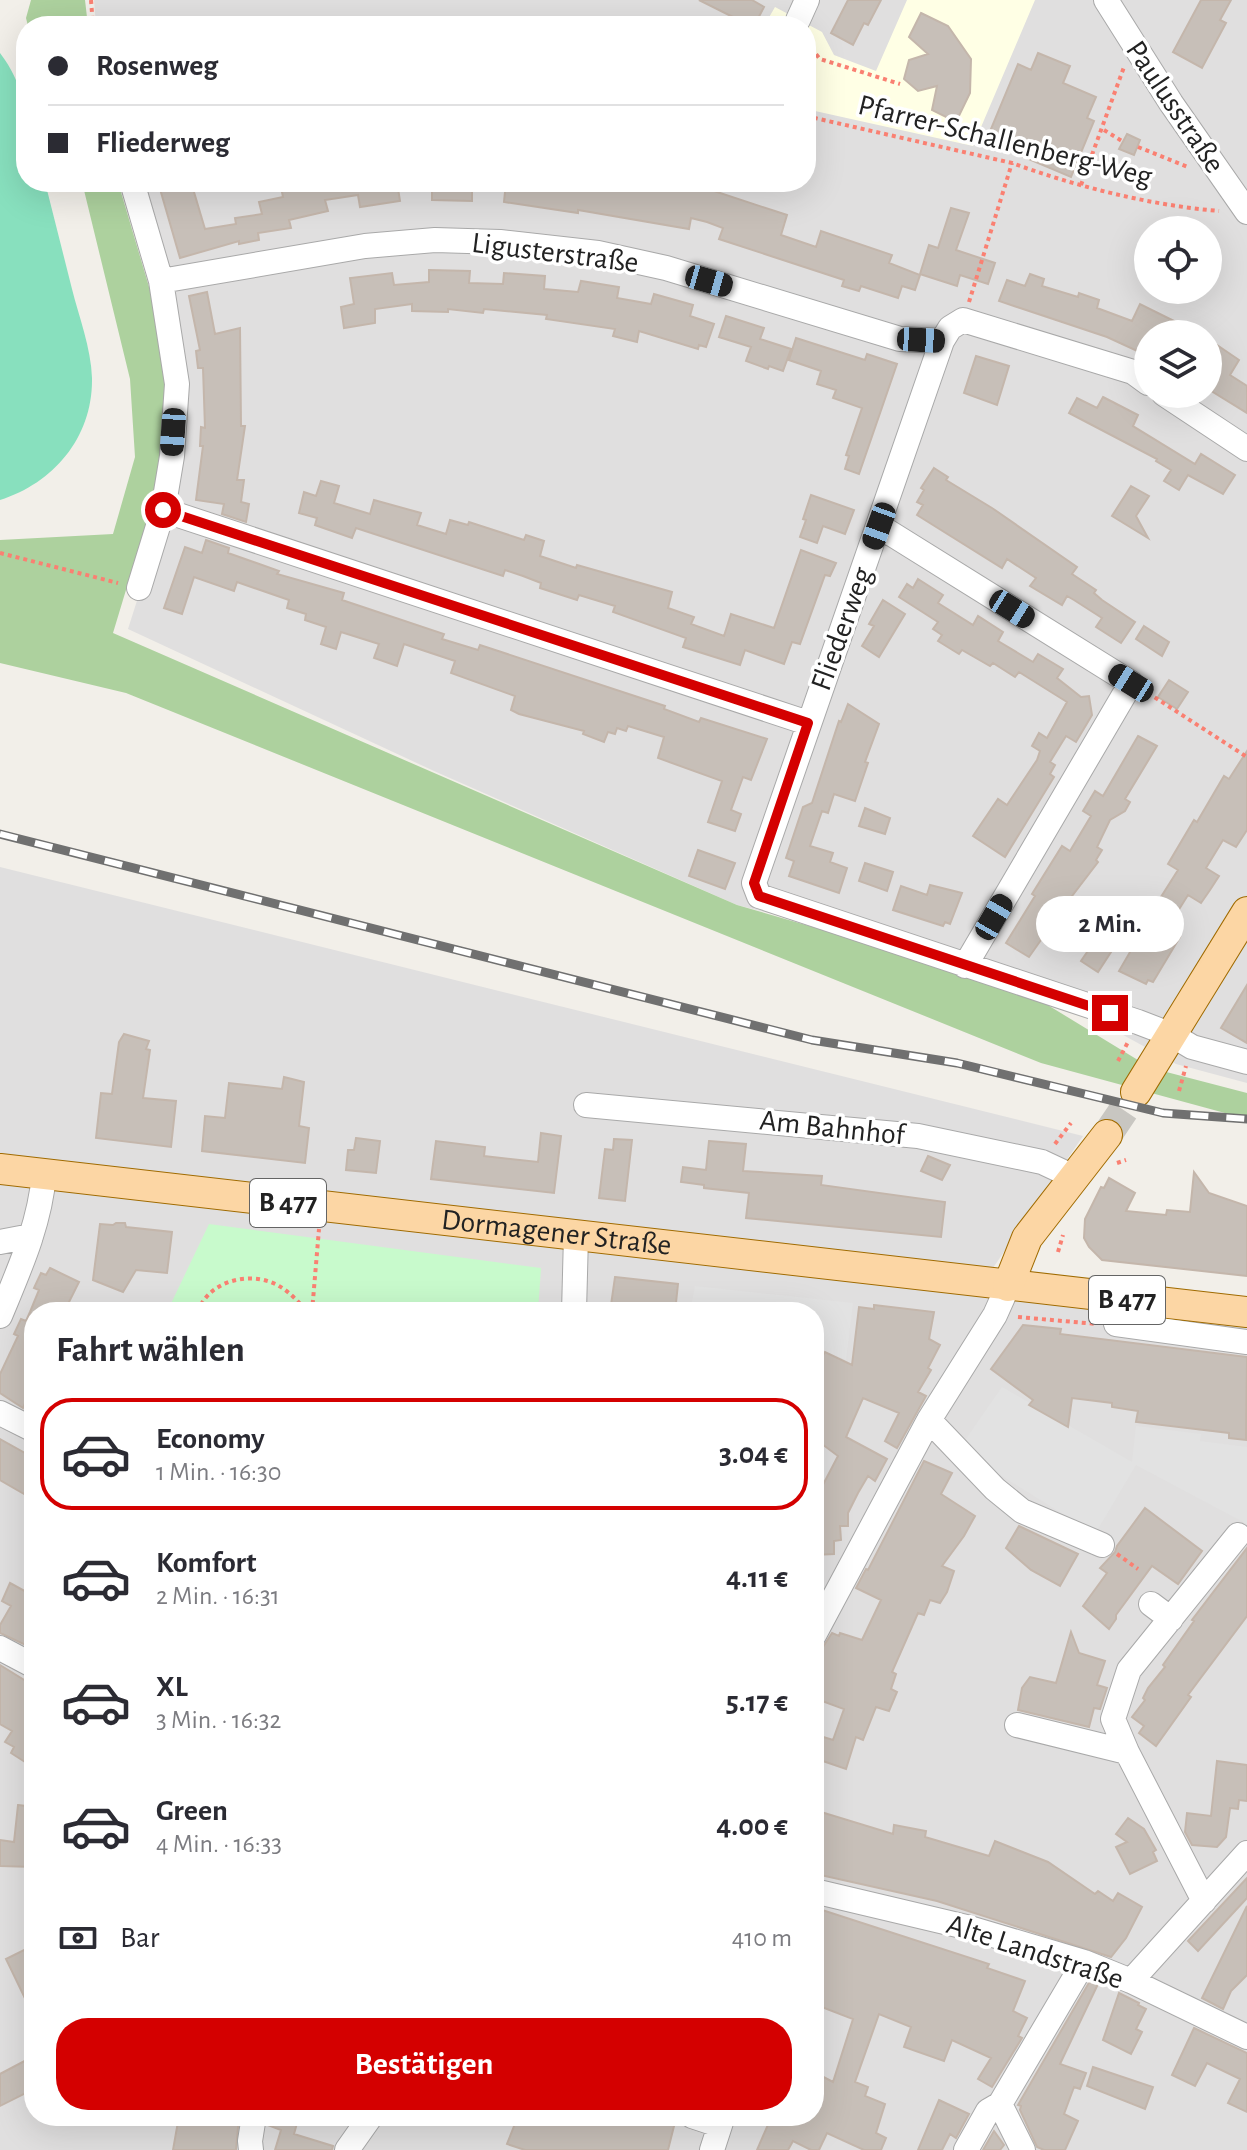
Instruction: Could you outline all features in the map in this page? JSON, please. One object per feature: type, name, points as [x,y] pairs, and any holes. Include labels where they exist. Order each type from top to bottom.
[{"type":"main road","points":[[1136,1092],[1247,912]]},
{"type":"main road","points":[[1008,1286],[1027,1238],[1107,1135]]},
{"type":"main road","name":"Dormagener Straße","points":[[0,1169],[1008,1286],[1113,1311],[1247,1312]]},
{"type":"street","name":"Paulusstraße","points":[[1106,0],[1236,198]]},
{"type":"street","points":[[135,192],[161,281],[177,384],[172,456],[163,510],[139,588]]},
{"type":"street","name":"Ligusterstraße","points":[[161,281],[365,246],[435,240],[500,242],[598,253],[666,268],[900,339],[942,341]]},
{"type":"street","name":"Fliederweg","points":[[963,320],[950,328],[942,341],[754,883],[759,896],[1172,1035],[1192,1047],[1247,1062]]},
{"type":"street","points":[[963,320],[1134,373]]},
{"type":"street","points":[[1185,408],[1247,449]]},
{"type":"street","points":[[163,510],[808,723]]},
{"type":"street","points":[[879,526],[1131,683],[965,966]]},
{"type":"street","name":"Am Bahnhof","points":[[586,1105],[918,1136],[1042,1162],[1074,1177]]},
{"type":"street","points":[[0,1316],[31,1236],[43,1193],[44,1174]]},
{"type":"street","points":[[0,1242],[31,1236]]},
{"type":"street","points":[[574,1302],[576,1236]]},
{"type":"street","points":[[824,1616],[929,1420],[995,1315],[1008,1286]]},
{"type":"street","name":"Dormagener Straße","points":[[1113,1311],[1247,1342]]},
{"type":"street","points":[[0,1413],[24,1425]]},
{"type":"street","points":[[929,1420],[995,1489],[1022,1511],[1102,1545]]},
{"type":"street","points":[[1204,1901],[1113,1719],[1129,1670],[1238,1535]]},
{"type":"street","points":[[1151,1604],[1171,1619]]},
{"type":"street","points":[[0,1648],[24,1661]]},
{"type":"street","points":[[1017,1725],[1127,1752]]},
{"type":"street","points":[[1131,1981],[1247,1853]]},
{"type":"street","name":"Alte Landstraße","points":[[824,1893],[960,1917],[1131,1981],[1247,2037]]},
{"type":"street","points":[[966,2150],[988,2111],[1000,2104],[1084,1962]]},
{"type":"street","points":[[1000,2104],[1023,2150]]},
{"type":"street","points":[[251,2150],[252,2126]]},
{"type":"street","points":[[347,2150],[364,2126]]},
{"type":"street","points":[[712,2150],[719,2126]]},
{"type":"path","points":[[1081,185],[1132,43]]},
{"type":"path","points":[[816,50],[820,59],[900,84]]},
{"type":"path","name":"Pfarrer-Schallenberg-Weg","points":[[816,118],[1012,163],[1081,185],[1189,208],[1222,211],[1236,198]]},
{"type":"path","points":[[1103,130],[1122,141]]},
{"type":"path","points":[[1138,147],[1236,198]]},
{"type":"path","points":[[963,320],[1012,163]]},
{"type":"path","points":[[0,553],[139,588]]},
{"type":"path","points":[[1131,683],[1247,757]]},
{"type":"path","points":[[311,1302],[321,1207]]},
{"type":"path","points":[[201,1302],[226,1282],[260,1277],[281,1287],[298,1302]]},
{"type":"path","points":[[995,1315],[1113,1311]]},
{"type":"shaded area","points":[[94,0],[1247,0],[1247,1083],[1176,1064],[1054,997],[963,961],[737,905],[434,771],[128,629],[169,500],[186,385],[136,192],[816,192],[816,16],[95,16]]},
{"type":"shaded area","points":[[907,0],[1035,0],[973,146],[816,111],[816,29],[822,32],[834,55],[876,71]]},
{"type":"shaded area","points":[[775,7],[792,16],[770,16]]},
{"type":"shaded area","points":[[0,867],[1083,1136],[980,1287],[1247,1321],[1247,2150],[0,2150]]},
{"type":"shaded area","points":[[695,1286],[853,1303],[846,1360],[824,1350],[824,1302],[692,1302]]},
{"type":"shaded area","points":[[1002,1387],[1132,1462],[1136,1426],[1201,1434],[1200,1441],[1247,1447],[1247,1524],[1136,1465],[1095,1534],[959,1449]]},
{"type":"green space","points":[[31,0],[85,0],[87,16],[27,16]]},
{"type":"green space","points":[[0,53],[16,80],[16,192],[48,192],[87,344],[92,378],[86,420],[67,455],[37,482],[0,500]]},
{"type":"green space","points":[[84,192],[121,192],[152,297],[170,406],[155,494],[113,633],[737,905],[954,968],[1046,1004],[1151,1068],[1247,1093],[1247,1119],[1041,1063],[126,693],[0,663],[0,540],[113,534],[135,457],[130,379]]},
{"type":"green space","points":[[209,1224],[541,1268],[539,1302],[172,1302]]},
{"type":"building","points":[[699,0],[752,0],[764,7],[759,16],[731,16]]},
{"type":"building","points":[[848,0],[881,0],[853,45],[831,33]]},
{"type":"building","points":[[1201,0],[1231,0],[1220,20],[1226,23],[1202,68],[1173,52]]},
{"type":"building","points":[[921,13],[948,26],[971,59],[970,93],[956,122],[932,110],[937,86],[918,91],[904,79],[909,60],[928,54],[909,37]]},
{"type":"building","points":[[1038,53],[1070,66],[1063,83],[1096,97],[1087,118],[1094,121],[1071,177],[986,141],[1018,64],[1031,70]]},
{"type":"building","points":[[1127,134],[1140,140],[1134,155],[1119,149]]},
{"type":"building","points":[[161,192],[194,192],[205,229],[236,224],[235,218],[262,214],[259,202],[283,197],[282,192],[399,192],[400,201],[360,207],[358,195],[325,200],[328,211],[289,220],[291,228],[258,233],[259,240],[239,244],[239,241],[180,258]]},
{"type":"building","points":[[432,192],[472,192],[472,201],[432,200]]},
{"type":"building","points":[[505,192],[717,192],[787,215],[781,235],[816,247],[821,231],[892,255],[889,263],[920,275],[915,290],[902,286],[898,298],[861,286],[859,291],[842,286],[844,280],[719,239],[723,228],[691,218],[689,229],[578,210],[578,213],[504,202]]},
{"type":"building","points":[[951,208],[969,213],[956,250],[995,263],[988,284],[960,275],[957,286],[920,274],[929,245],[938,248]]},
{"type":"building","points":[[429,270],[470,271],[469,283],[503,284],[504,273],[545,276],[544,289],[578,292],[581,281],[619,287],[617,298],[651,304],[654,294],[693,305],[690,316],[714,324],[706,347],[699,345],[698,349],[639,331],[637,342],[613,336],[615,329],[546,319],[547,315],[484,309],[483,313],[448,309],[448,312],[412,311],[412,304],[375,309],[375,323],[344,328],[341,307],[354,304],[350,278],[392,273],[394,285],[429,282]]},
{"type":"building","points":[[1030,274],[1044,279],[1042,286],[1099,300],[1097,308],[1132,321],[1140,304],[1172,320],[1134,320],[1134,350],[1107,337],[999,301],[1007,280],[1025,286]]},
{"type":"building","points":[[207,292],[215,334],[240,328],[241,426],[245,426],[237,480],[244,480],[241,502],[249,504],[246,522],[222,514],[224,504],[196,500],[203,446],[200,446],[201,427],[205,428],[203,368],[198,368],[196,351],[200,350],[189,296]]},
{"type":"building","points":[[726,316],[764,328],[760,339],[791,349],[783,371],[746,361],[751,347],[719,337]]},
{"type":"building","points":[[796,338],[865,360],[867,354],[897,364],[859,474],[845,469],[849,456],[846,455],[862,408],[833,398],[836,390],[817,384],[821,371],[789,360]]},
{"type":"building","points":[[1222,348],[1239,360],[1230,375],[1247,386],[1247,413],[1222,398]]},
{"type":"building","points":[[976,356],[1009,366],[997,405],[964,393]]},
{"type":"building","points":[[1103,397],[1138,415],[1133,426],[1195,464],[1201,454],[1235,475],[1223,494],[1188,475],[1179,490],[1164,481],[1171,470],[1157,459],[1069,413],[1077,398],[1097,408]]},
{"type":"building","points":[[934,468],[948,477],[946,480],[1077,567],[1072,574],[1096,590],[1094,593],[1102,600],[1135,622],[1121,643],[1096,627],[1102,618],[1074,600],[1067,596],[1062,605],[1030,586],[1036,578],[1007,559],[1002,568],[917,515],[923,505],[917,502],[924,490],[921,488]]},
{"type":"building","points":[[321,481],[339,486],[334,503],[370,514],[374,500],[421,513],[417,525],[446,534],[450,520],[468,525],[469,522],[524,540],[526,535],[544,541],[540,556],[672,592],[668,608],[694,617],[691,624],[724,636],[731,614],[774,628],[801,550],[836,563],[830,576],[825,575],[800,644],[792,642],[784,664],[745,650],[740,665],[683,647],[686,638],[613,612],[615,606],[579,595],[577,600],[540,588],[541,583],[505,570],[503,576],[356,528],[352,538],[315,525],[317,518],[299,513],[304,492],[316,496]]},
{"type":"building","points":[[1131,486],[1149,496],[1136,516],[1148,538],[1112,516]]},
{"type":"building","points":[[811,495],[854,510],[845,534],[823,526],[817,543],[800,537]]},
{"type":"building","points":[[206,540],[229,548],[228,553],[279,571],[277,574],[344,593],[342,600],[444,634],[442,639],[478,650],[480,645],[665,706],[664,709],[699,722],[701,718],[767,739],[751,780],[743,777],[731,810],[741,814],[735,831],[708,822],[722,781],[658,758],[664,737],[628,726],[626,731],[617,728],[615,734],[608,732],[604,742],[583,734],[584,731],[519,714],[511,710],[515,696],[451,673],[455,661],[404,644],[397,666],[374,658],[379,644],[341,632],[336,649],[321,644],[326,627],[305,620],[306,614],[287,608],[289,600],[237,582],[234,591],[194,577],[182,614],[164,608],[185,547],[202,553]]},
{"type":"building","points":[[918,579],[943,595],[938,603],[973,625],[978,616],[1003,632],[998,641],[1033,662],[1038,654],[1063,669],[1057,678],[1081,697],[1089,696],[1092,715],[1076,742],[1066,736],[1050,762],[1055,765],[1050,774],[1054,777],[1005,857],[973,836],[998,799],[1007,805],[1037,760],[1040,751],[1032,746],[1039,733],[1047,738],[1067,702],[1019,672],[1015,677],[993,663],[990,666],[962,650],[959,654],[938,641],[942,635],[933,629],[938,622],[899,597],[907,584],[913,588]]},
{"type":"building","points":[[883,600],[905,614],[879,657],[862,646],[874,626],[869,624]]},
{"type":"building","points":[[1144,626],[1169,642],[1162,656],[1136,639]]},
{"type":"building","points":[[1169,680],[1188,692],[1177,709],[1158,697]]},
{"type":"building","points":[[848,704],[879,724],[855,801],[834,794],[828,813],[822,811],[810,846],[833,853],[830,862],[847,868],[839,893],[789,876],[794,861],[786,858],[803,807],[812,803],[839,721]]},
{"type":"building","points":[[1138,736],[1157,746],[1125,799],[1130,802],[1125,811],[1110,820],[1097,847],[1102,850],[1096,860],[1098,862],[1063,912],[1070,917],[1064,927],[1058,936],[1048,930],[1029,957],[1006,943],[1062,846],[1070,851],[1091,816],[1083,811],[1095,791],[1103,796]]},
{"type":"building","points":[[1247,751],[1247,830],[1236,847],[1223,840],[1206,868],[1219,876],[1201,903],[1188,895],[1173,919],[1154,908],[1178,870],[1168,864],[1224,776],[1229,779]]},
{"type":"building","points":[[865,808],[890,818],[885,834],[859,826]]},
{"type":"building","points":[[698,850],[735,863],[725,889],[689,876]]},
{"type":"building","points":[[865,863],[893,872],[887,891],[859,881]]},
{"type":"building","points":[[930,885],[962,893],[950,924],[945,922],[943,926],[893,910],[901,886],[927,895]]},
{"type":"building","points":[[1161,920],[1179,930],[1176,935],[1180,937],[1153,982],[1148,980],[1146,984],[1119,971],[1137,940],[1146,945]]},
{"type":"building","points":[[1094,942],[1111,952],[1098,972],[1081,961]]},
{"type":"building","points":[[1247,985],[1247,1043],[1221,1028]]},
{"type":"building","points":[[124,1034],[149,1041],[143,1098],[176,1101],[171,1147],[96,1138],[101,1093],[112,1094],[119,1042]]},
{"type":"building","points":[[284,1077],[304,1082],[299,1126],[309,1128],[305,1163],[202,1151],[205,1116],[225,1118],[229,1083],[282,1089]]},
{"type":"building","points":[[541,1133],[561,1136],[554,1193],[431,1179],[436,1141],[485,1147],[484,1156],[538,1162]]},
{"type":"building","points":[[356,1138],[380,1141],[376,1173],[346,1170],[348,1150],[354,1150]]},
{"type":"building","points":[[614,1139],[632,1140],[625,1201],[599,1198],[605,1149],[613,1150]]},
{"type":"building","points":[[709,1141],[746,1144],[743,1171],[822,1176],[821,1185],[945,1202],[941,1237],[746,1218],[749,1193],[681,1182],[683,1167],[706,1170]]},
{"type":"building","points":[[928,1156],[950,1165],[942,1180],[921,1171]]},
{"type":"building","points":[[1194,1172],[1209,1193],[1247,1206],[1247,1276],[1102,1260],[1089,1247],[1084,1238],[1085,1219],[1109,1178],[1135,1193],[1126,1211],[1166,1215],[1167,1210],[1190,1212]]},
{"type":"building","points":[[116,1223],[172,1232],[167,1273],[136,1270],[123,1292],[93,1280],[100,1224]]},
{"type":"building","points":[[50,1268],[79,1282],[69,1302],[34,1302],[39,1290],[34,1288],[41,1273],[46,1275]]},
{"type":"building","points":[[615,1277],[678,1284],[676,1302],[611,1302]]},
{"type":"building","points":[[874,1305],[934,1312],[929,1339],[940,1345],[928,1368],[931,1370],[918,1392],[926,1396],[897,1448],[885,1441],[899,1413],[863,1398],[846,1437],[887,1459],[875,1481],[868,1476],[858,1493],[848,1513],[848,1526],[840,1526],[841,1540],[834,1541],[834,1554],[824,1554],[824,1483],[838,1456],[824,1446],[824,1354],[852,1365],[859,1307],[874,1309]]},
{"type":"building","points":[[21,1319],[24,1320],[23,1408],[0,1393],[0,1374],[18,1336],[14,1334]]},
{"type":"building","points":[[1023,1325],[1061,1329],[1060,1334],[1247,1357],[1246,1440],[1229,1438],[1229,1433],[1136,1422],[1138,1411],[1112,1407],[1112,1403],[1072,1398],[1068,1427],[1029,1405],[1033,1400],[991,1369]]},
{"type":"building","points":[[0,1439],[24,1452],[24,1494],[0,1480]]},
{"type":"building","points":[[924,1461],[952,1473],[941,1494],[975,1516],[942,1566],[954,1571],[947,1592],[940,1603],[930,1600],[924,1615],[918,1613],[892,1672],[896,1674],[891,1689],[897,1692],[889,1711],[876,1707],[863,1740],[856,1737],[846,1769],[824,1761],[824,1737],[833,1740],[844,1709],[824,1702],[824,1645],[832,1633],[862,1640],[881,1600],[856,1588]]},
{"type":"building","points":[[1145,1508],[1202,1551],[1178,1584],[1152,1566],[1109,1629],[1083,1606],[1107,1573],[1100,1568]]},
{"type":"building","points":[[1019,1526],[1078,1554],[1060,1586],[1031,1570],[1006,1548]]},
{"type":"building","points":[[1247,1548],[1247,1616],[1188,1695],[1191,1697],[1156,1746],[1139,1733],[1144,1726],[1132,1717],[1192,1620]]},
{"type":"building","points":[[10,1583],[24,1591],[24,1644],[0,1633],[0,1625],[11,1606],[2,1601]]},
{"type":"building","points":[[1071,1632],[1079,1653],[1105,1661],[1097,1685],[1107,1688],[1100,1709],[1094,1708],[1089,1727],[1018,1710],[1022,1688],[1030,1677],[1056,1683]]},
{"type":"building","points":[[0,1665],[24,1680],[24,1761],[11,1753],[14,1747],[5,1742],[12,1731],[0,1724]]},
{"type":"building","points":[[1217,1761],[1247,1765],[1247,1801],[1239,1800],[1238,1809],[1230,1808],[1226,1837],[1217,1847],[1192,1845],[1185,1832],[1187,1813],[1211,1816]]},
{"type":"building","points":[[18,1805],[24,1806],[24,1867],[0,1866],[0,1840],[14,1842]]},
{"type":"building","points":[[824,1813],[893,1834],[894,1825],[926,1831],[925,1837],[989,1856],[995,1841],[1048,1862],[1095,1894],[1098,1891],[1113,1901],[1118,1893],[1142,1907],[1126,1938],[1111,1957],[937,1901],[824,1876]]},
{"type":"building","points":[[1128,1818],[1144,1829],[1156,1850],[1153,1852],[1157,1861],[1130,1874],[1116,1847],[1127,1842],[1116,1834]]},
{"type":"building","points":[[1247,1878],[1247,1898],[1198,1951],[1188,1941]]},
{"type":"building","points":[[1247,1906],[1247,1975],[1231,1991],[1223,2009],[1202,1998]]},
{"type":"building","points":[[824,1911],[989,1964],[987,1968],[1025,1981],[1013,2011],[1027,2018],[1018,2036],[1022,2038],[992,2087],[978,2079],[991,2058],[952,2040],[944,2061],[904,2047],[911,2027],[879,2014],[855,2082],[868,2087],[865,2096],[885,2104],[876,2133],[886,2138],[881,2150],[864,2150],[827,2133],[819,2150],[811,2150],[793,2141],[788,2150],[757,2150],[767,2126],[824,2126],[824,2077],[833,2082],[853,2019],[824,2008]]},
{"type":"building","points":[[24,1950],[24,1996],[6,1959]]},
{"type":"building","points":[[1090,1981],[1098,1984],[1060,2064],[1086,2073],[1080,2089],[1074,2087],[1064,2114],[1078,2121],[1065,2150],[1044,2150],[1037,2147],[1018,2105]]},
{"type":"building","points":[[1119,1993],[1146,2009],[1136,2029],[1142,2032],[1131,2054],[1103,2040]]},
{"type":"building","points":[[1194,2028],[1247,2053],[1247,2112],[1228,2103],[1240,2079],[1207,2063],[1195,2086],[1172,2075]]},
{"type":"building","points":[[24,2061],[24,2094],[0,2106],[0,2074]]},
{"type":"building","points":[[1093,2067],[1153,2087],[1145,2109],[1087,2086]]},
{"type":"building","points":[[939,2100],[969,2114],[956,2138],[950,2134],[942,2150],[918,2150]]},
{"type":"building","points":[[177,2126],[238,2126],[236,2150],[173,2150]]},
{"type":"building","points":[[271,2126],[296,2126],[294,2134],[333,2146],[332,2150],[275,2150],[281,2130]]},
{"type":"building","points":[[514,2126],[674,2126],[668,2150],[525,2150],[507,2144]]},
{"type":"building","points":[[994,2131],[1004,2145],[1000,2150],[983,2150]]},
{"type":"tunnel","points":[[1107,1135],[1136,1092]]},
{"type":"railway","points":[[0,834],[812,1040],[957,1063],[1163,1113],[1247,1119]]},
{"type":"route","points":[[163,510],[808,723],[754,883],[759,896],[1110,1013]]}]
